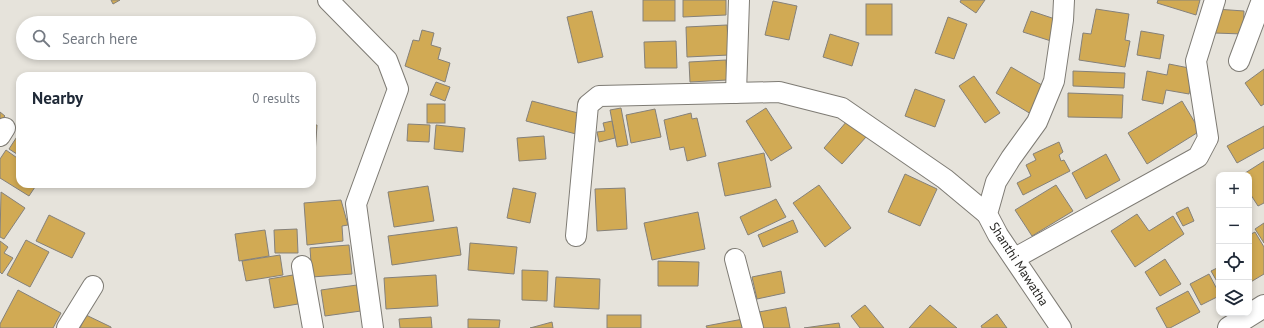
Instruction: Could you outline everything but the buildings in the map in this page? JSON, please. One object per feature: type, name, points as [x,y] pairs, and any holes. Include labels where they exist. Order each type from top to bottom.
[{"type":"street","points":[[328,0],[388,60],[398,89],[356,204],[373,328]]},
{"type":"street","points":[[736,93],[739,0]]},
{"type":"street","name":"Shanthi Mawatha","points":[[1061,328],[998,235],[987,214],[996,182],[1037,122],[1054,80],[1063,20],[1064,0]]},
{"type":"street","points":[[1015,258],[1198,157],[1208,138],[1196,60],[1215,0]]},
{"type":"street","points":[[1240,61],[1262,0]]},
{"type":"street","points":[[576,236],[588,105],[599,96],[779,92],[842,108],[945,179],[987,214]]},
{"type":"street","points":[[735,260],[753,328]]},
{"type":"street","points":[[302,266],[313,328]]},
{"type":"street","points":[[67,328],[93,286]]},
{"type":"street","points":[[1229,328],[1264,306]]}]
